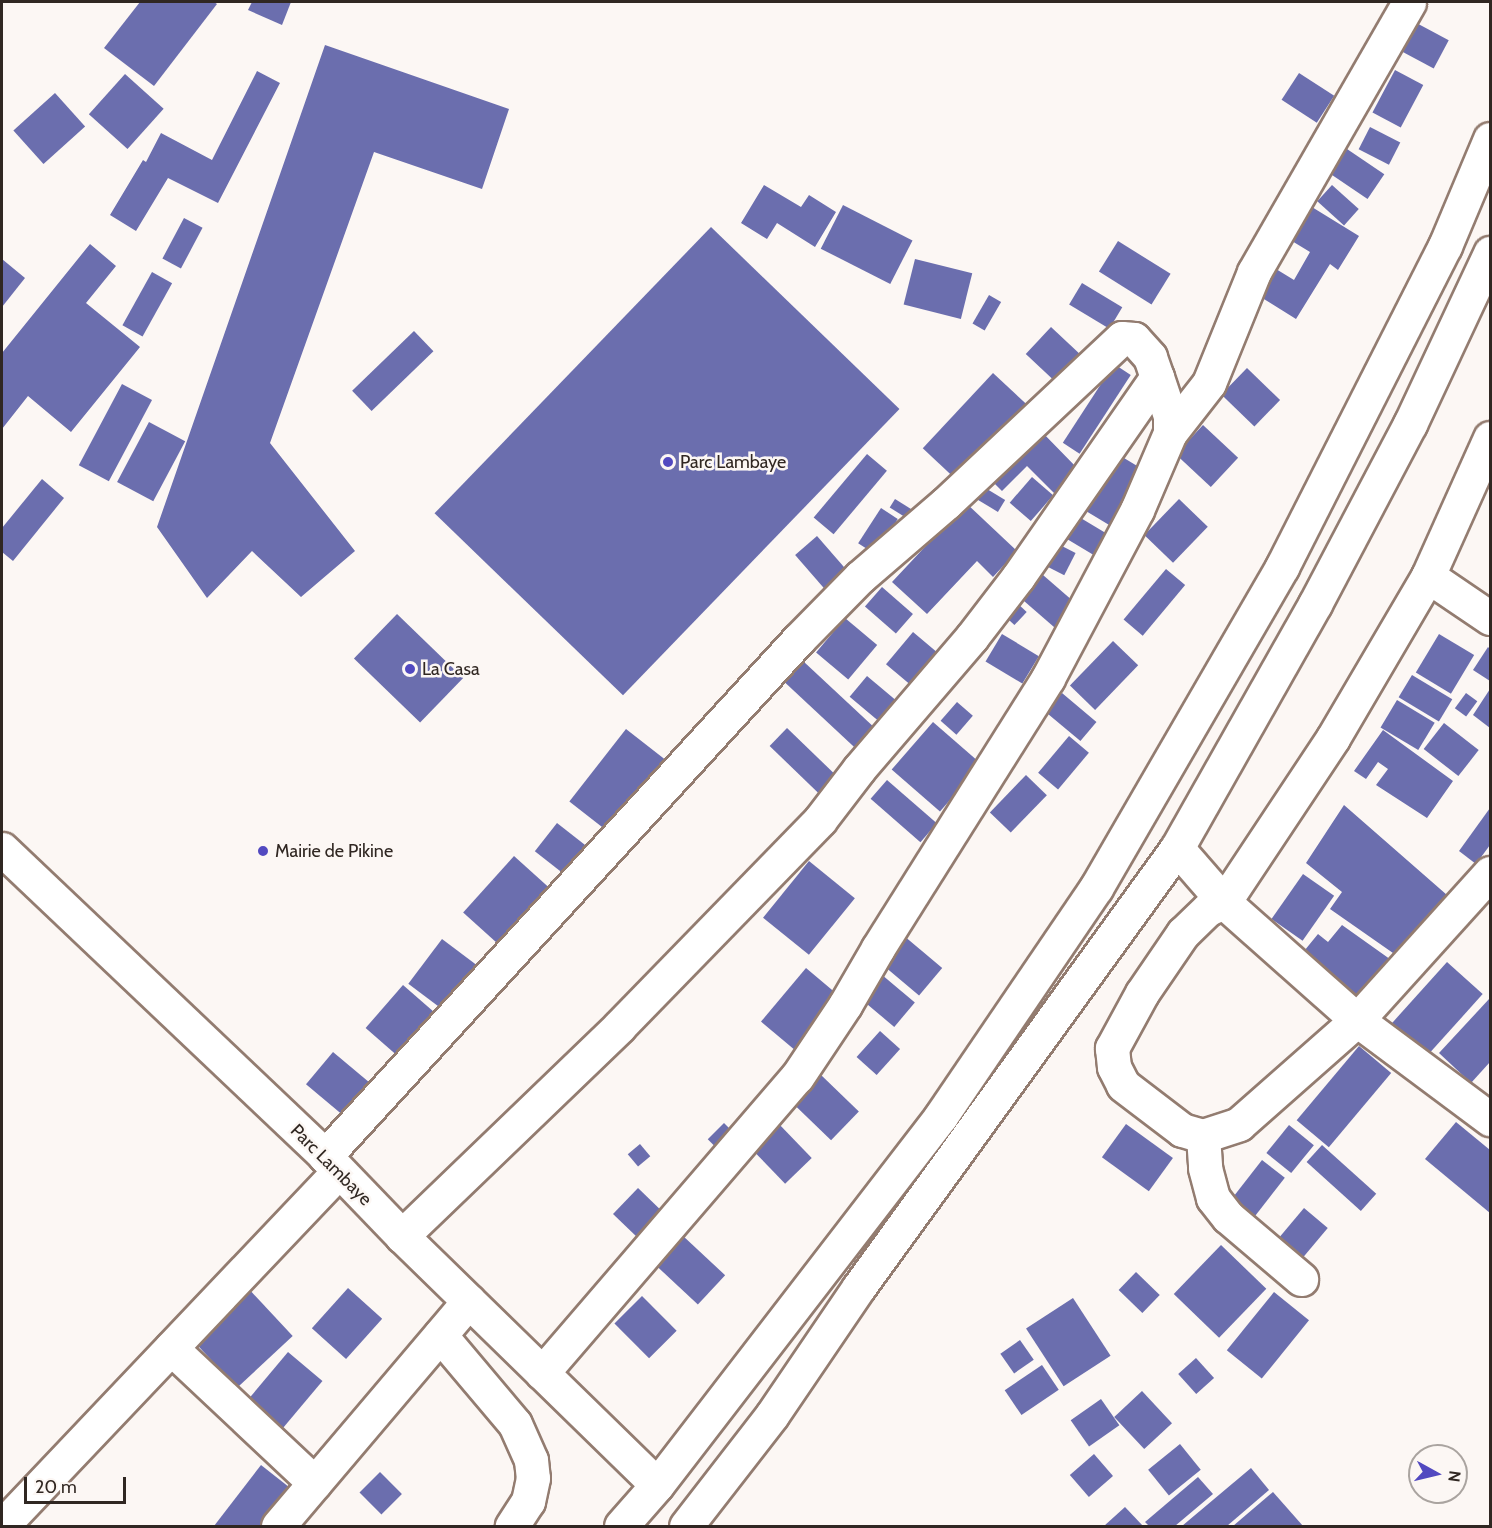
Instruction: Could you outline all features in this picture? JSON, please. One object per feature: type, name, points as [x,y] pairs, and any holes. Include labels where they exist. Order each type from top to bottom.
[{"type":"main road","points":[[543,1373],[796,1077],[845,1005],[878,948],[1048,678],[1137,510],[1170,433],[1209,383],[1254,272],[1409,2]]},
{"type":"main road","points":[[621,1527],[657,1485],[941,1116],[1096,888],[1282,567],[1444,246],[1491,139]]},
{"type":"main road","points":[[698,1522],[859,1287],[1177,848],[1315,604],[1410,424],[1491,253]]},
{"type":"main road","points":[[2,1526],[171,1348],[791,649],[860,577],[946,503],[1122,338],[1134,339],[1150,357],[1170,416],[1170,433]]},
{"type":"main road","points":[[402,1236],[620,1026],[820,820],[1011,585],[1157,377]]},
{"type":"main road","points":[[1491,438],[1428,576],[1333,738],[1224,902],[1208,909],[1183,933],[1142,993],[1112,1048],[1114,1067],[1123,1085],[1182,1130],[1203,1136],[1239,1124],[1357,1020],[1491,873]]},
{"type":"main road","points":[[1428,576],[1491,618]]},
{"type":"main road","points":[[1177,848],[1224,902],[1357,1020],[1491,1119]]},
{"type":"main road","name":"Parc Lambaye","points":[[2,849],[332,1164],[402,1236],[657,1485]]},
{"type":"main road","points":[[1203,1136],[1205,1168],[1213,1198],[1228,1217],[1301,1280]]},
{"type":"main road","points":[[278,1527],[469,1301]]},
{"type":"main road","points":[[440,1335],[515,1424],[531,1460],[533,1478],[528,1501],[512,1527]]},
{"type":"main road","points":[[171,1348],[315,1483]]},
{"type":"building","points":[[140,2],[214,2],[217,4],[154,86],[104,48]]},
{"type":"building","points":[[252,2],[291,2],[282,25],[248,10]]},
{"type":"building","points":[[1409,19],[1449,40],[1434,68],[1394,47]]},
{"type":"building","points":[[325,45],[509,109],[482,189],[374,152],[270,443],[355,551],[301,597],[252,551],[207,598],[157,527]]},
{"type":"building","points":[[1395,70],[1423,85],[1401,127],[1372,112]]},
{"type":"building","points":[[257,71],[280,83],[218,203],[168,178],[136,231],[110,215],[143,160],[146,162],[161,133],[212,160]]},
{"type":"building","points":[[1299,73],[1334,96],[1317,123],[1282,100]]},
{"type":"building","points":[[125,74],[164,109],[128,149],[89,114]]},
{"type":"building","points":[[55,93],[85,126],[43,164],[13,130]]},
{"type":"building","points":[[1370,127],[1400,142],[1389,165],[1359,149]]},
{"type":"building","points":[[1347,149],[1384,174],[1368,199],[1330,174]]},
{"type":"building","points":[[764,185],[801,207],[809,195],[836,212],[815,247],[777,223],[767,239],[741,223]]},
{"type":"building","points":[[1332,185],[1359,209],[1344,225],[1317,201]]},
{"type":"building","points":[[1307,204],[1359,236],[1338,270],[1330,264],[1296,319],[1259,296],[1276,269],[1294,280],[1310,252],[1287,238]]},
{"type":"building","points":[[843,205],[912,240],[890,284],[821,249]]},
{"type":"building","points":[[184,218],[203,228],[181,268],[162,259]]},
{"type":"building","name":"Parc Lambaye","points":[[711,227],[899,409],[623,695],[435,513]]},
{"type":"building","points":[[1118,241],[1171,274],[1152,304],[1099,272]]},
{"type":"building","points":[[90,244],[116,266],[86,303],[140,347],[71,432],[28,396],[2,429],[2,353]]},
{"type":"building","points":[[2,259],[25,278],[2,307]]},
{"type":"building","points":[[915,259],[972,273],[961,319],[904,305]]},
{"type":"building","points":[[152,272],[172,283],[143,337],[122,325]]},
{"type":"building","points":[[1082,283],[1122,307],[1109,329],[1069,304]]},
{"type":"building","points":[[989,295],[1001,302],[985,331],[972,324]]},
{"type":"building","points":[[1051,327],[1082,356],[1056,383],[1026,354]]},
{"type":"building","points":[[414,331],[433,351],[372,411],[352,391]]},
{"type":"building","points":[[1114,364],[1131,375],[1080,454],[1063,443]]},
{"type":"building","points":[[1247,368],[1280,400],[1254,427],[1221,395]]},
{"type":"building","points":[[993,373],[1027,405],[957,480],[923,448]]},
{"type":"building","points":[[122,384],[152,400],[109,481],[79,465]]},
{"type":"building","points":[[149,422],[185,441],[153,501],[117,482]]},
{"type":"building","points":[[1203,425],[1238,458],[1211,487],[1176,454]]},
{"type":"building","points":[[1039,429],[1079,470],[1055,494],[1027,466],[1002,491],[989,478]]},
{"type":"building","points":[[867,454],[887,471],[834,534],[814,518]]},
{"type":"building","points":[[1119,455],[1144,470],[1110,526],[1086,511]]},
{"type":"building","points":[[1032,477],[1053,495],[1031,521],[1010,503]]},
{"type":"building","points":[[42,479],[64,498],[13,561],[2,552],[2,528]]},
{"type":"building","points":[[982,486],[1005,500],[998,512],[975,498]]},
{"type":"building","points":[[895,499],[922,516],[917,524],[890,507]]},
{"type":"building","points":[[1179,499],[1208,527],[1173,563],[1144,535]]},
{"type":"building","points":[[966,503],[1017,551],[993,577],[977,561],[927,614],[892,582]]},
{"type":"building","points":[[881,508],[898,519],[875,554],[858,543]]},
{"type":"building","points":[[1079,517],[1109,535],[1096,556],[1066,538]]},
{"type":"building","points":[[817,536],[854,578],[832,597],[795,555]]},
{"type":"building","points":[[1056,543],[1076,553],[1064,575],[1045,565]]},
{"type":"building","points":[[1166,569],[1185,585],[1143,636],[1124,620]]},
{"type":"building","points":[[1043,575],[1081,608],[1060,632],[1022,599]]},
{"type":"building","points":[[882,587],[913,614],[896,634],[865,607]]},
{"type":"building","points":[[1015,601],[1027,612],[1014,625],[1003,614]]},
{"type":"building","name":"La Casa","points":[[397,614],[463,678],[420,723],[354,659]]},
{"type":"building","points":[[845,618],[877,645],[848,679],[816,652]]},
{"type":"building","points":[[913,632],[938,653],[911,685],[886,664]]},
{"type":"building","points":[[1002,634],[1039,656],[1022,684],[986,661]]},
{"type":"building","points":[[1439,634],[1474,655],[1451,694],[1416,673]]},
{"type":"building","points":[[1113,641],[1138,665],[1095,710],[1070,686]]},
{"type":"building","points":[[1488,647],[1490,649],[1490,681],[1473,670]]},
{"type":"building","points":[[803,661],[878,731],[859,752],[784,681]]},
{"type":"building","points":[[1412,675],[1452,699],[1439,721],[1399,697]]},
{"type":"building","points":[[867,676],[899,703],[882,724],[850,697]]},
{"type":"building","points":[[1490,689],[1490,728],[1473,715]]},
{"type":"building","points":[[1062,693],[1096,722],[1080,741],[1046,712]]},
{"type":"building","points":[[1466,693],[1477,701],[1466,717],[1455,708]]},
{"type":"building","points":[[1397,700],[1435,723],[1418,750],[1381,727]]},
{"type":"building","points":[[957,702],[973,716],[956,735],[941,721]]},
{"type":"building","points":[[933,722],[981,764],[940,812],[892,770]]},
{"type":"building","points":[[1444,723],[1479,750],[1458,776],[1424,749]]},
{"type":"building","points":[[787,728],[845,784],[828,802],[770,746]]},
{"type":"building","points":[[626,729],[667,761],[610,834],[569,801]]},
{"type":"building","points":[[1383,730],[1453,781],[1427,818],[1376,785],[1388,769],[1378,762],[1366,779],[1354,771]]},
{"type":"building","points":[[1069,736],[1089,753],[1058,789],[1038,773]]},
{"type":"building","points":[[1026,775],[1047,795],[1011,833],[990,812]]},
{"type":"building","points":[[887,780],[937,823],[920,842],[871,799]]},
{"type":"building","points":[[1344,805],[1455,902],[1403,960],[1330,909],[1342,892],[1306,863]]},
{"type":"building","points":[[1490,808],[1490,845],[1476,864],[1459,851]]},
{"type":"building","points":[[557,823],[596,853],[573,882],[535,851]]},
{"type":"building","points":[[514,856],[551,889],[500,946],[463,912]]},
{"type":"building","points":[[809,861],[855,898],[809,955],[763,918]]},
{"type":"building","points":[[1303,874],[1334,896],[1303,941],[1271,919]]},
{"type":"building","points":[[1342,925],[1394,962],[1357,1009],[1300,956],[1318,934],[1328,942]]},
{"type":"building","points":[[897,930],[942,968],[919,996],[874,958]]},
{"type":"building","points":[[442,939],[478,966],[444,1011],[408,984]]},
{"type":"building","points":[[1447,962],[1483,994],[1427,1056],[1391,1024]]},
{"type":"building","points":[[806,968],[846,1001],[801,1055],[761,1022]]},
{"type":"building","points":[[875,969],[915,1002],[894,1027],[854,994]]},
{"type":"building","points":[[403,985],[440,1017],[403,1060],[366,1028]]},
{"type":"building","points":[[1490,998],[1490,1062],[1471,1083],[1439,1053]]},
{"type":"building","points":[[880,1031],[900,1049],[877,1075],[857,1057]]},
{"type":"building","points":[[1359,1046],[1391,1073],[1329,1147],[1297,1120]]},
{"type":"building","points":[[333,1052],[374,1086],[347,1118],[306,1084]]},
{"type":"building","points":[[820,1074],[859,1112],[831,1140],[792,1103]]},
{"type":"building","points":[[777,1122],[812,1158],[785,1184],[750,1148]]},
{"type":"building","points":[[1456,1122],[1490,1150],[1490,1213],[1425,1159]]},
{"type":"building","points":[[724,1123],[740,1139],[724,1156],[708,1139]]},
{"type":"building","points":[[1126,1124],[1173,1158],[1149,1191],[1102,1157]]},
{"type":"building","points":[[1289,1125],[1314,1145],[1291,1173],[1266,1153]]},
{"type":"building","points":[[640,1144],[650,1156],[638,1167],[628,1154]]},
{"type":"building","points":[[1322,1145],[1376,1194],[1361,1211],[1307,1162]]},
{"type":"building","points":[[1262,1160],[1285,1178],[1250,1222],[1228,1204]]},
{"type":"building","points":[[638,1188],[671,1220],[646,1246],[613,1214]]},
{"type":"building","points":[[1304,1208],[1328,1228],[1297,1265],[1273,1245]]},
{"type":"building","points":[[682,1235],[725,1275],[698,1304],[655,1264]]},
{"type":"building","points":[[1221,1245],[1266,1289],[1219,1338],[1174,1294]]},
{"type":"building","points":[[1136,1272],[1160,1295],[1142,1313],[1119,1290]]},
{"type":"building","points":[[247,1287],[293,1336],[237,1388],[191,1339]]},
{"type":"building","points":[[348,1288],[382,1319],[346,1359],[312,1328]]},
{"type":"building","points":[[1274,1292],[1309,1320],[1262,1379],[1227,1350]]},
{"type":"building","points":[[642,1296],[677,1331],[649,1358],[614,1324]]},
{"type":"building","points":[[1073,1298],[1111,1356],[1064,1386],[1026,1328]]},
{"type":"building","points":[[1020,1340],[1034,1360],[1014,1373],[1000,1354]]},
{"type":"building","points":[[288,1352],[322,1381],[280,1431],[246,1403]]},
{"type":"building","points":[[1196,1358],[1214,1378],[1196,1394],[1178,1374]]},
{"type":"building","points":[[1042,1365],[1059,1390],[1021,1415],[1005,1390]]},
{"type":"building","points":[[1142,1391],[1172,1423],[1144,1449],[1114,1417]]},
{"type":"building","points":[[1101,1399],[1119,1425],[1089,1446],[1071,1420]]},
{"type":"building","points":[[1180,1444],[1201,1470],[1169,1495],[1148,1470]]},
{"type":"building","points":[[1094,1454],[1113,1476],[1089,1497],[1070,1475]]},
{"type":"building","points":[[261,1465],[294,1491],[267,1526],[214,1526]]},
{"type":"building","points":[[1251,1468],[1269,1490],[1227,1526],[1182,1526]]},
{"type":"building","points":[[380,1472],[402,1494],[381,1514],[359,1493]]},
{"type":"building","points":[[1198,1477],[1213,1494],[1175,1526],[1149,1526],[1145,1522]]},
{"type":"building","points":[[1273,1492],[1303,1526],[1233,1526]]},
{"type":"building","points":[[1125,1507],[1143,1526],[1104,1526]]},
{"type":"place","name":"Parc Lambaye","points":[[668,462]]},
{"type":"place","name":"La Casa","points":[[410,669]]},
{"type":"place","name":"Mairie de Pikine","points":[[263,851]]}]
